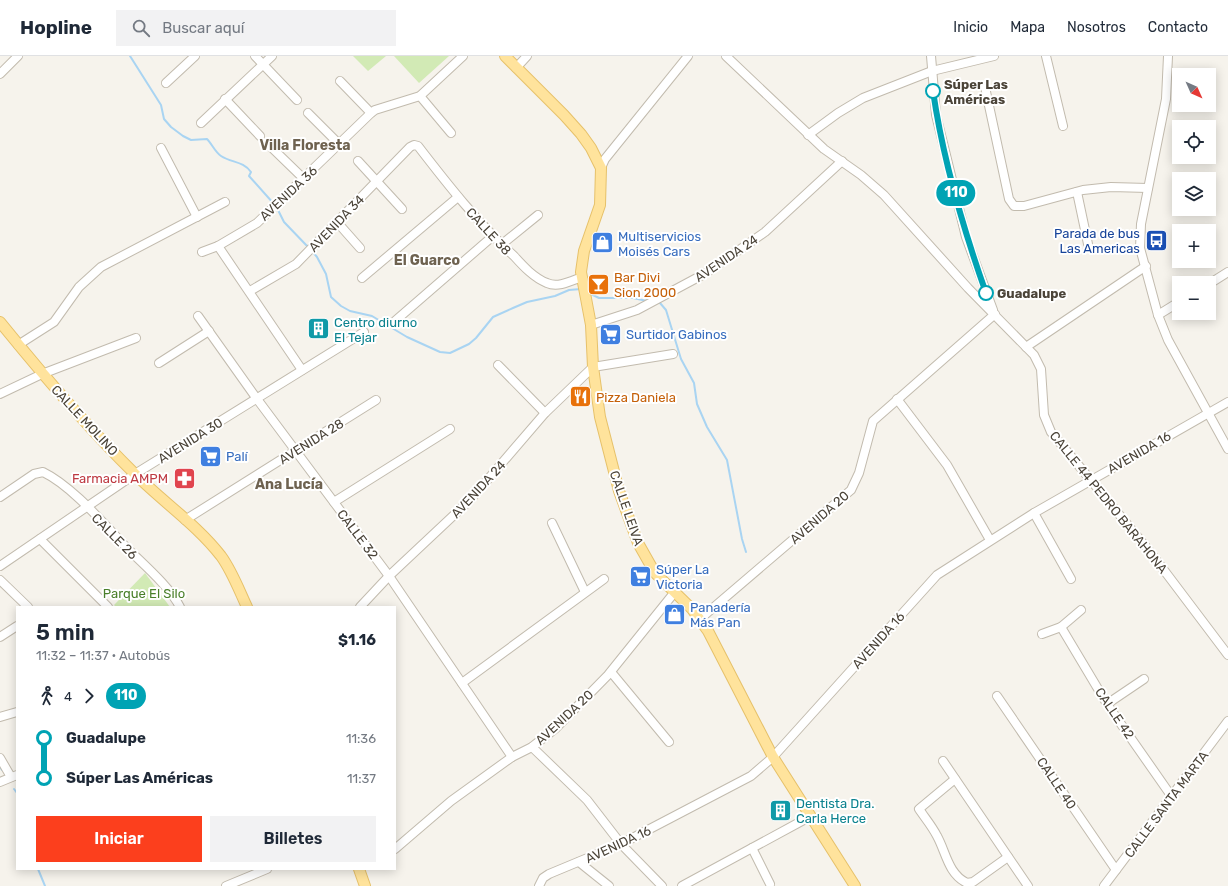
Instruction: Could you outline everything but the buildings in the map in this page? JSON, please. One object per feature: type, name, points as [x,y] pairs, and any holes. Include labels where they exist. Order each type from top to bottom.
[{"type":"main road","points":[[505,56],[581,134],[591,148],[601,168]]},
{"type":"main road","name":"CALLE LEIVA","points":[[601,168],[600,205],[584,251],[582,277],[591,326],[592,367],[602,424],[619,491],[638,543],[649,565],[700,619],[708,631],[773,757],[855,886]]},
{"type":"main road","name":"CALLE MOLINO","points":[[0,322],[42,374],[135,474],[185,520],[220,556],[233,575],[247,606]]},
{"type":"main road","points":[[360,870],[365,886]]},
{"type":"street","points":[[0,74],[18,56]]},
{"type":"street","points":[[166,83],[195,56]]},
{"type":"street","points":[[255,56],[297,100]]},
{"type":"street","points":[[201,122],[272,56]]},
{"type":"street","name":"AVENIDA 36","points":[[202,252],[218,246],[257,223],[371,113],[375,110],[420,96],[463,56]]},
{"type":"street","points":[[516,68],[527,56]]},
{"type":"street","points":[[601,168],[605,160],[688,56]]},
{"type":"street","name":"CALLE 44 PEDRO BARAHONA","points":[[726,56],[808,135],[884,195],[968,288],[995,314],[1038,361],[1041,369],[1044,415],[1049,428],[1059,443],[1151,553],[1228,655]]},
{"type":"street","points":[[931,56],[936,115],[966,237],[995,314]]},
{"type":"street","points":[[808,135],[838,113],[863,98],[932,71],[973,59],[994,56]]},
{"type":"street","points":[[1046,56],[1063,126]]},
{"type":"street","points":[[1168,56],[1166,99],[1141,224],[1140,248],[1158,315],[1168,340],[1228,449]]},
{"type":"street","points":[[340,81],[371,113]]},
{"type":"street","points":[[985,87],[1009,199],[1014,206],[1024,206],[1077,192],[1111,187],[1148,188]]},
{"type":"street","points":[[420,96],[451,133]]},
{"type":"street","points":[[225,99],[260,136]]},
{"type":"street","points":[[308,113],[340,144]]},
{"type":"street","name":"AVENIDA 34","points":[[250,291],[296,264],[410,146],[414,145]]},
{"type":"street","name":"CALLE 38","points":[[414,145],[418,146],[458,197],[493,236],[525,267],[547,283],[556,285],[582,277]]},
{"type":"street","points":[[271,147],[303,178]]},
{"type":"street","points":[[162,148],[197,217]]},
{"type":"street","points":[[358,161],[402,209]]},
{"type":"street","name":"AVENIDA 24","points":[[591,326],[637,310],[706,274],[765,232],[842,161]]},
{"type":"street","points":[[1077,192],[1088,244]]},
{"type":"street","points":[[362,278],[458,197]]},
{"type":"street","points":[[18,345],[54,322],[79,287],[101,267],[225,202]]},
{"type":"street","points":[[502,245],[538,215]]},
{"type":"street","points":[[337,222],[360,248]]},
{"type":"street","points":[[395,321],[493,236]]},
{"type":"street","points":[[218,246],[250,291],[302,370]]},
{"type":"street","points":[[1026,347],[1146,266]]},
{"type":"street","points":[[1216,280],[1227,275]]},
{"type":"street","points":[[1158,315],[1172,306]]},
{"type":"street","name":"AVENIDA 20","points":[[700,619],[851,490],[859,472],[873,421],[995,314]]},
{"type":"street","name":"CALLE 32","points":[[198,316],[257,399],[389,576],[512,757]]},
{"type":"street","points":[[159,363],[209,331]]},
{"type":"street","name":"AVENIDA 30","points":[[0,566],[135,474],[364,332]]},
{"type":"street","points":[[0,394],[42,374],[136,338]]},
{"type":"street","points":[[592,367],[673,354]]},
{"type":"street","points":[[498,365],[545,413]]},
{"type":"street","name":"AVENIDA 24","points":[[361,606],[389,576],[471,499],[545,413],[592,367]]},
{"type":"street","points":[[897,399],[948,465],[990,540]]},
{"type":"street","name":"AVENIDA 28","points":[[185,520],[376,400]]},
{"type":"street","name":"AVENIDA 16","points":[[539,886],[543,878],[549,874],[621,844],[751,776],[773,757],[937,575],[1034,513],[1228,402]]},
{"type":"street","points":[[334,502],[450,429]]},
{"type":"street","name":"CALLE 26","points":[[0,497],[34,474],[43,472],[52,477],[86,506],[158,578],[179,606]]},
{"type":"street","points":[[1034,513],[1071,579]]},
{"type":"street","points":[[552,523],[585,592]]},
{"type":"street","points":[[40,539],[107,606]]},
{"type":"street","points":[[462,683],[604,579]]},
{"type":"street","points":[[0,580],[27,606]]},
{"type":"street","name":"AVENIDA 20","points":[[396,848],[451,801],[512,757],[532,747],[556,728],[611,672],[674,593]]},
{"type":"street","points":[[1042,634],[1061,627],[1081,610]]},
{"type":"street","points":[[0,637],[16,627]]},
{"type":"street","name":"CALLE 42","points":[[1061,627],[1107,704],[1172,797]]},
{"type":"street","points":[[611,672],[669,742]]},
{"type":"street","points":[[1107,704],[1144,679]]},
{"type":"street","name":"CALLE 40","points":[[997,696],[1116,870]]},
{"type":"street","points":[[0,717],[16,712]]},
{"type":"street","name":"CALLE SANTA MARTA","points":[[1104,886],[1228,721]]},
{"type":"street","points":[[532,747],[587,800],[621,844],[662,886]]},
{"type":"street","points":[[0,758],[14,776],[0,782]]},
{"type":"street","points":[[943,761],[1028,886]]},
{"type":"street","points":[[955,779],[916,811],[938,837],[946,860],[963,881],[973,882],[1008,857]]},
{"type":"street","points":[[682,886],[811,816]]},
{"type":"street","points":[[752,848],[770,884]]},
{"type":"street","points":[[579,862],[609,886]]},
{"type":"street","points":[[226,886],[265,870]]},
{"type":"green space","points":[[353,56],[386,56],[368,71]]},
{"type":"green space","points":[[394,56],[449,56],[419,83]]},
{"type":"green space","name":"Parque El Silo","points":[[145,573],[169,606],[115,606],[114,605]]},
{"type":"waterway","points":[[130,56],[161,105],[164,119],[171,127],[191,140],[207,139],[221,156],[248,168],[251,172],[249,176],[274,204]]},
{"type":"waterway","points":[[277,208],[284,222],[309,248]]},
{"type":"waterway","points":[[312,251],[326,274],[331,297],[341,306],[350,311],[372,316],[407,337],[440,352],[450,353],[469,344],[476,338],[493,317],[513,308],[527,302],[555,296],[569,290],[581,289]]},
{"type":"waterway","points":[[589,293],[599,298],[633,298],[647,301]]},
{"type":"waterway","points":[[657,303],[660,303],[666,310],[681,359],[694,383],[697,404],[707,427],[727,460],[742,539],[746,552]]},
{"type":"waterway","points":[[38,870],[45,886]]},
{"type":"bus line","name":"110","points":[[933,91],[936,115],[966,237],[986,293]]},
{"type":"place","name":"Súper Las Américas","points":[[933,91]]},
{"type":"place","name":"Parada de bus Las Americas","points":[[1156,240]]},
{"type":"place","name":"Multiservicios Moisés Cars","points":[[603,243]]},
{"type":"place","name":"Bar Divi Sion 2000","points":[[599,284]]},
{"type":"place","name":"Guadalupe","points":[[986,293]]},
{"type":"place","name":"Centro diurno El Tejar","points":[[319,329]]},
{"type":"place","name":"Surtidor Gabinos","points":[[611,334]]},
{"type":"place","name":"Pizza Daniela","points":[[581,397]]},
{"type":"place","name":"Palí","points":[[210,456]]},
{"type":"place","name":"Farmacia AMPM","points":[[184,478]]},
{"type":"place","name":"Súper La Victoria","points":[[640,576]]},
{"type":"place","name":"Panadería Más Pan","points":[[675,614]]},
{"type":"place","name":"Dentista Dra. Carla Herce","points":[[780,810]]},
{"type":"district","name":"Villa Floresta","points":[[305,145]]},
{"type":"district","name":"El Guarco","points":[[427,260]]},
{"type":"district","name":"Ana Lucía","points":[[289,484]]}]
